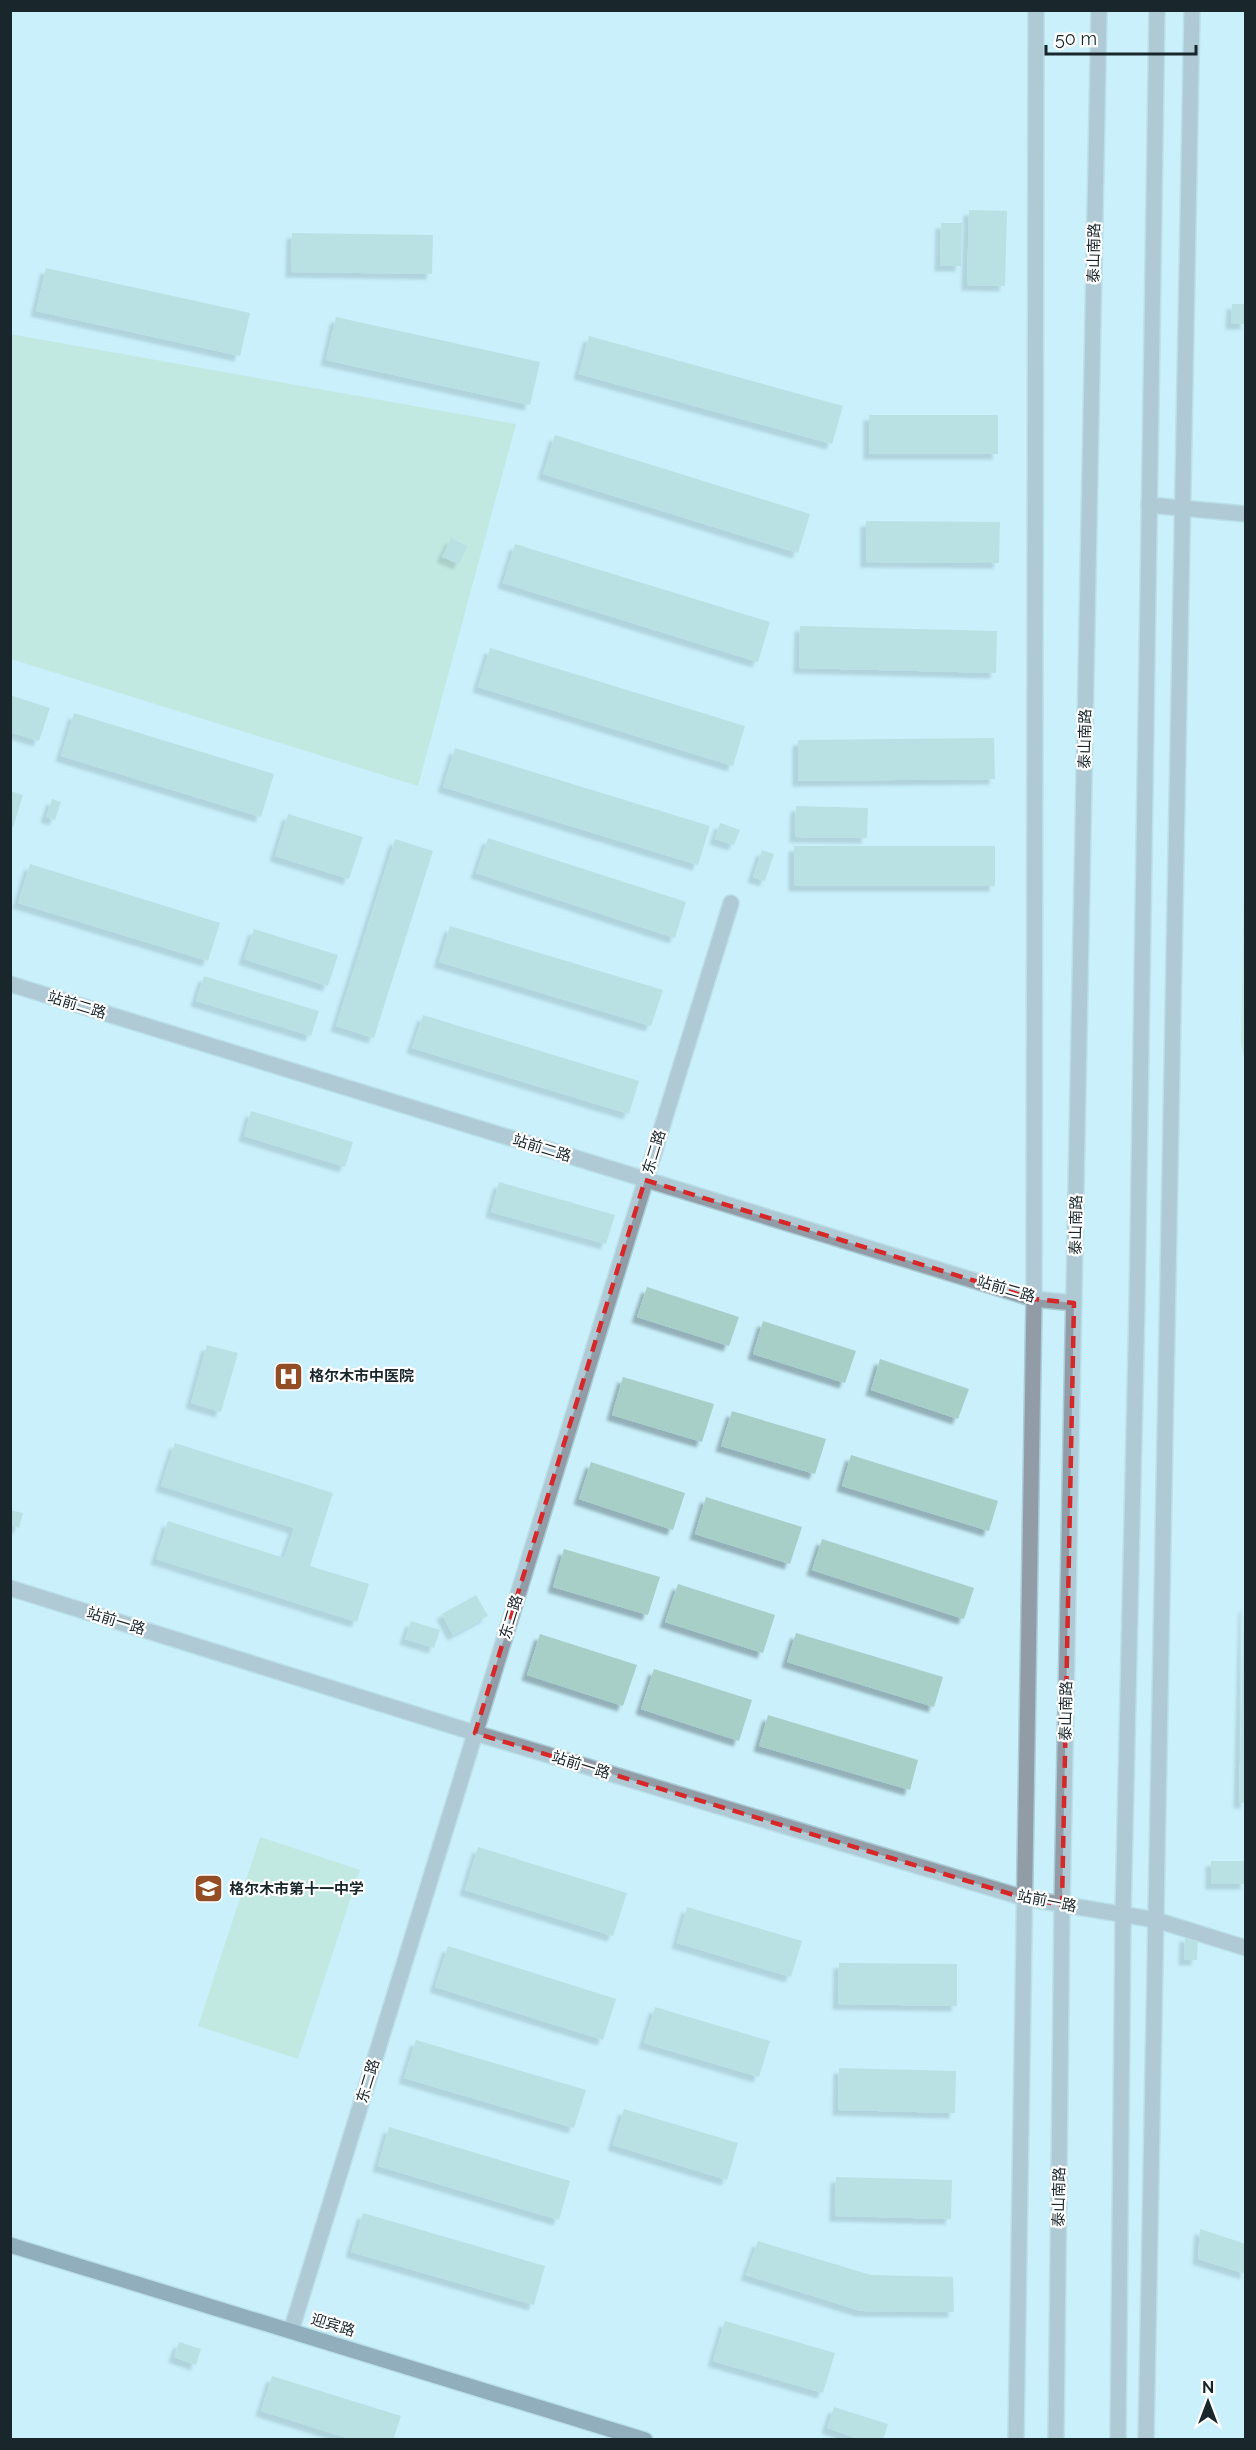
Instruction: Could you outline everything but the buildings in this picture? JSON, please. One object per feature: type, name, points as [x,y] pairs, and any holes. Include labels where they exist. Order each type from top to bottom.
[{"type":"main road","name":"迎宾路","points":[[10,2245],[645,2439]]},
{"type":"street","points":[[1016,2439],[1034,1299],[1036,10]]},
{"type":"street","name":"泰山南路","points":[[1056,2439],[1062,1905],[1099,10]]},
{"type":"street","points":[[1118,2439],[1123,1914],[1137,1281],[1157,10]]},
{"type":"street","points":[[1146,2439],[1192,10]]},
{"type":"street","points":[[1149,505],[1183,510],[1245,514]]},
{"type":"street","name":"东二路","points":[[291,2331],[731,903]]},
{"type":"street","name":"站前二路","points":[[10,984],[1034,1299],[1074,1303]]},
{"type":"street","name":"站前一路","points":[[10,1588],[475,1733],[1024,1898],[1156,1920],[1245,1948]]},
{"type":"highlighted area","points":[[645,1180],[1034,1299],[1074,1303],[1062,1905],[1024,1898],[475,1733]]},
{"type":"green space","points":[[10,334],[516,424],[418,786],[11,659]]},
{"type":"green space","points":[[1246,838],[1245,1063],[1241,1044]]},
{"type":"green space","points":[[260,1837],[360,1870],[298,2059],[198,2026]]},
{"type":"place","name":"格尔木市中医院","points":[[288,1376]]},
{"type":"place","name":"格尔木市第十一中学","points":[[208,1889]]}]
